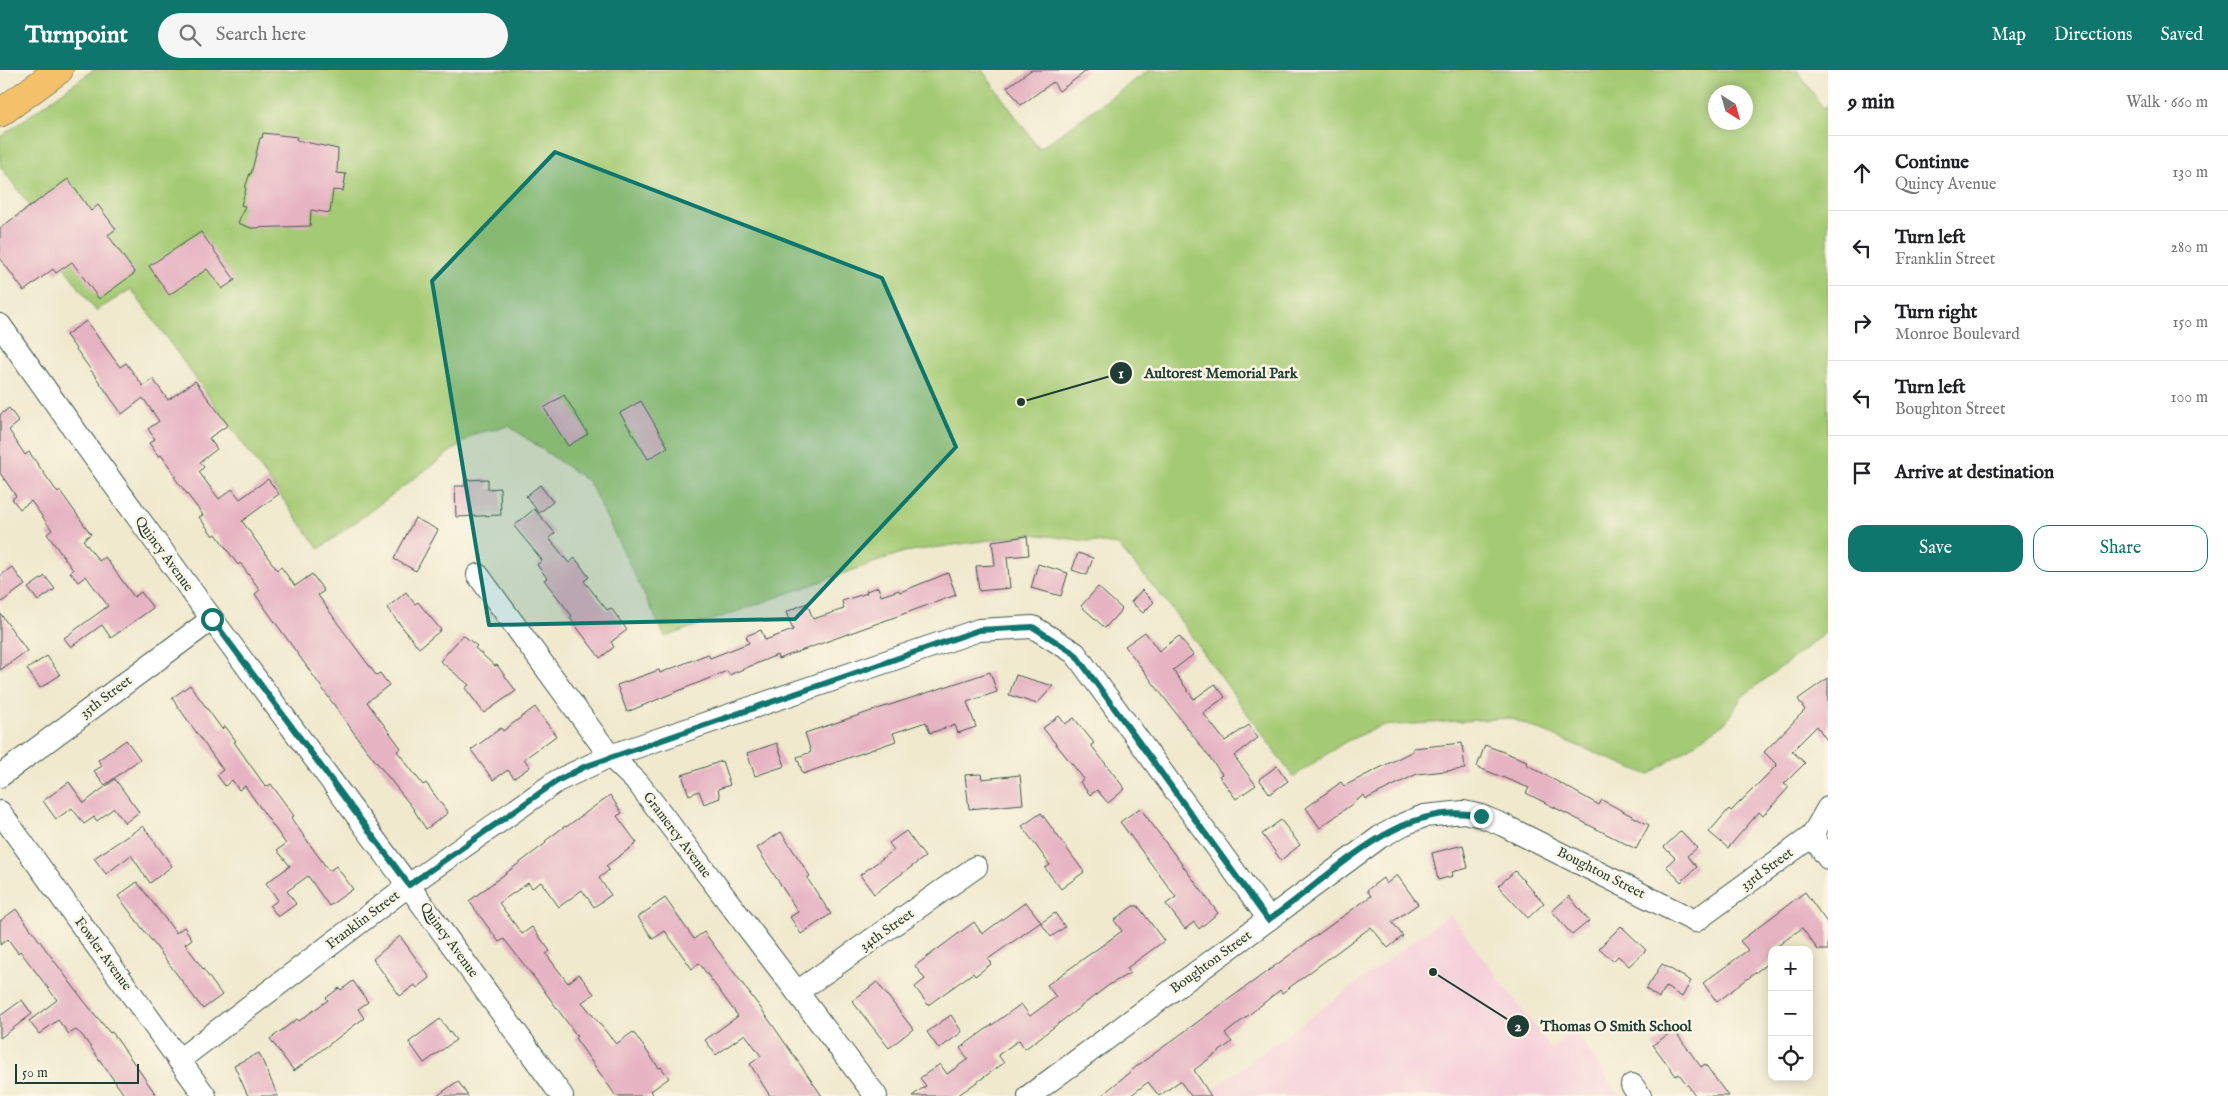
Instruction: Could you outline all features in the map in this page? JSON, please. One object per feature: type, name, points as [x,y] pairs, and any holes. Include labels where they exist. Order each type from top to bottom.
[{"type":"main road","points":[[0,113],[59,70]]},
{"type":"street","name":"Quincy Avenue","points":[[0,325],[87,449],[409,885],[562,1096]]},
{"type":"street","name":"Gramercy Avenue","points":[[478,575],[610,756],[638,783],[876,1096]]},
{"type":"street","name":"35th Street","points":[[0,776],[212,619]]},
{"type":"street","name":"Franklin Street","points":[[179,1060],[409,885],[557,781],[610,756],[979,630],[1033,627],[1075,654],[1268,920]]},
{"type":"street","name":"33rd Street","points":[[1695,920],[1812,836],[1828,808]]},
{"type":"street","name":"Fowler Avenue","points":[[0,812],[205,1096]]},
{"type":"street","name":"Boughton Street","points":[[1029,1096],[1380,837],[1424,816],[1464,812],[1503,825],[1695,920]]},
{"type":"street","points":[[1812,836],[1828,858]]},
{"type":"street","name":"34th Street","points":[[797,992],[976,867]]},
{"type":"highlighted area","points":[[555,152],[882,278],[956,447],[795,619],[489,625],[432,281]]},
{"type":"shaded area","points":[[1450,914],[1551,1048],[1574,1030],[1620,1096],[1204,1096]]},
{"type":"green space","points":[[93,70],[982,70],[1039,149],[1149,70],[1797,70],[1823,108],[1828,105],[1828,631],[1742,697],[1725,723],[1649,775],[1510,718],[1381,726],[1345,742],[1293,777],[1169,605],[1118,545],[1032,534],[904,552],[665,637],[589,482],[509,426],[474,434],[319,549],[131,289],[96,311],[64,267],[56,273],[15,217],[30,206],[0,166],[0,137]]},
{"type":"building","points":[[1031,70],[1088,70],[1059,91],[1053,82],[1021,105],[1007,87]]},
{"type":"building","points":[[263,133],[297,137],[296,140],[338,149],[337,173],[346,174],[343,191],[333,190],[330,213],[311,210],[310,226],[251,228],[238,223],[245,206],[241,205],[245,188]]},
{"type":"building","points":[[68,179],[91,211],[98,205],[116,229],[108,235],[135,273],[99,299],[72,262],[56,273],[53,269],[24,291],[0,258],[0,228]]},
{"type":"building","points":[[201,232],[235,280],[222,289],[207,269],[169,295],[149,266]]},
{"type":"building","points":[[86,321],[120,367],[126,363],[143,386],[153,379],[168,400],[195,381],[228,425],[209,438],[217,449],[200,462],[204,467],[199,472],[219,499],[232,489],[240,499],[268,479],[279,494],[242,521],[277,570],[281,567],[295,586],[312,574],[324,591],[318,595],[376,675],[380,673],[389,685],[367,702],[401,748],[397,751],[423,785],[426,783],[448,813],[426,829],[412,807],[362,744],[255,594],[260,590],[240,563],[238,565],[216,534],[213,536],[199,517],[203,515],[174,477],[176,476],[161,455],[159,457],[149,443],[155,439],[148,429],[159,421],[143,398],[122,414],[66,335]]},
{"type":"building","points":[[564,395],[588,434],[568,446],[544,408]]},
{"type":"building","points":[[641,401],[668,447],[648,459],[620,413]]},
{"type":"building","points":[[9,408],[19,422],[9,430],[25,455],[29,452],[58,493],[60,491],[91,534],[83,540],[99,561],[105,557],[134,597],[141,592],[153,608],[111,638],[102,625],[71,647],[64,638],[108,606],[86,576],[78,582],[70,572],[73,570],[47,534],[52,530],[31,501],[20,509],[12,499],[16,496],[0,473],[0,415]]},
{"type":"building","points":[[488,479],[488,489],[500,488],[501,515],[456,517],[455,486],[465,486],[465,480]]},
{"type":"building","points":[[540,485],[553,502],[539,513],[526,496]]},
{"type":"building","points":[[534,509],[555,533],[549,538],[569,563],[575,558],[589,577],[584,581],[607,610],[611,608],[627,630],[611,642],[614,647],[600,658],[570,618],[572,616],[544,580],[547,578],[537,565],[542,560],[514,526]]},
{"type":"building","points":[[415,518],[438,530],[416,571],[394,559]]},
{"type":"building","points":[[1027,536],[1029,555],[1007,557],[1010,588],[979,591],[976,566],[995,565],[992,541]]},
{"type":"building","points":[[1078,553],[1093,558],[1087,575],[1072,570]]},
{"type":"building","points":[[1038,564],[1068,573],[1061,596],[1031,588]]},
{"type":"building","points":[[12,567],[25,585],[0,603],[0,576]]},
{"type":"building","points":[[948,573],[956,595],[778,659],[777,655],[729,675],[727,671],[627,712],[617,685],[659,670],[660,673],[708,654],[710,658],[749,643],[746,636],[761,630],[765,640],[793,630],[786,612],[807,603],[813,619],[844,609],[842,601],[867,593],[866,591],[878,587],[881,596],[899,590],[900,592]]},
{"type":"building","points":[[45,576],[55,589],[38,601],[28,588]]},
{"type":"building","points":[[1098,587],[1122,609],[1105,628],[1081,606]]},
{"type":"building","points":[[1142,590],[1154,602],[1143,613],[1131,602]]},
{"type":"building","points":[[406,592],[415,604],[418,602],[441,630],[419,648],[387,608]]},
{"type":"building","points":[[0,613],[27,651],[0,670]]},
{"type":"building","points":[[1145,632],[1159,651],[1179,636],[1193,655],[1173,670],[1194,699],[1215,684],[1225,697],[1203,713],[1225,741],[1249,725],[1258,738],[1234,756],[1256,785],[1236,799],[1219,776],[1222,774],[1125,646]]},
{"type":"building","points":[[463,635],[477,646],[475,648],[495,666],[497,665],[516,691],[484,713],[465,688],[469,685],[440,661]]},
{"type":"building","points":[[47,656],[60,675],[40,688],[27,669]]},
{"type":"building","points":[[990,672],[997,692],[967,702],[976,727],[958,733],[955,725],[930,733],[926,722],[893,733],[896,741],[803,774],[797,757],[811,752],[805,733]]},
{"type":"building","points":[[1016,675],[1053,686],[1037,704],[1009,695]]},
{"type":"building","points":[[1828,678],[1828,742],[1817,726],[1792,751],[1805,763],[1784,784],[1789,787],[1763,816],[1759,812],[1728,848],[1709,832],[1729,809],[1731,811],[1777,765],[1764,752],[1805,710],[1798,699]]},
{"type":"building","points":[[190,685],[222,729],[225,726],[266,787],[271,784],[294,816],[291,818],[329,871],[336,866],[353,889],[329,906],[308,876],[287,891],[296,904],[278,917],[270,906],[278,900],[266,883],[290,866],[277,850],[286,844],[245,786],[239,790],[232,780],[225,786],[217,775],[223,770],[172,698]]},
{"type":"building","points":[[535,707],[556,736],[524,759],[530,767],[514,778],[508,770],[493,780],[471,750],[501,728],[503,731]]},
{"type":"building","points":[[1059,716],[1065,724],[1074,718],[1094,743],[1091,745],[1125,789],[1108,803],[1097,790],[1090,795],[1080,782],[1084,779],[1043,728]]},
{"type":"building","points":[[126,740],[140,759],[105,785],[94,771],[102,766],[98,760]]},
{"type":"building","points":[[777,743],[785,766],[755,776],[747,753]]},
{"type":"building","points":[[1462,743],[1465,769],[1417,774],[1366,799],[1364,795],[1320,828],[1306,808],[1341,782],[1344,786],[1413,751],[1413,748]]},
{"type":"building","points":[[1485,745],[1527,761],[1526,764],[1599,805],[1602,800],[1649,825],[1636,849],[1526,793],[1529,788],[1477,767]]},
{"type":"building","points":[[722,761],[730,785],[718,789],[720,798],[704,804],[699,791],[689,795],[682,775]]},
{"type":"building","points":[[1277,766],[1288,781],[1270,794],[1259,779]]},
{"type":"building","points":[[981,774],[982,779],[1020,775],[1023,804],[969,809],[965,775]]},
{"type":"building","points":[[115,779],[139,812],[125,823],[114,808],[97,821],[94,817],[84,824],[72,808],[56,819],[43,801],[69,782],[84,803]]},
{"type":"building","points":[[610,795],[622,813],[617,816],[637,843],[606,866],[609,870],[599,878],[611,895],[594,907],[582,890],[559,907],[541,882],[532,888],[528,883],[499,903],[522,934],[532,927],[550,951],[546,954],[568,983],[579,974],[594,994],[582,1002],[616,1044],[633,1032],[659,1068],[661,1067],[669,1078],[651,1091],[654,1096],[616,1096],[575,1038],[577,1036],[543,989],[504,939],[499,942],[469,901],[546,843],[545,841]]},
{"type":"building","points":[[1140,808],[1218,913],[1199,929],[1194,922],[1185,929],[1166,904],[1176,897],[1120,822]]},
{"type":"building","points":[[1041,813],[1084,872],[1061,889],[1045,868],[1050,865],[1022,826]]},
{"type":"building","points":[[1281,820],[1300,845],[1281,860],[1262,834]]},
{"type":"building","points":[[143,826],[172,866],[150,883],[131,855],[106,874],[94,858]]},
{"type":"building","points":[[906,831],[925,857],[874,894],[860,875],[894,850],[889,843]]},
{"type":"building","points":[[1681,831],[1697,848],[1687,856],[1697,867],[1681,882],[1666,866],[1675,858],[1664,847]]},
{"type":"building","points":[[781,832],[810,876],[807,878],[831,914],[801,934],[790,917],[798,912],[757,848]]},
{"type":"building","points":[[1463,845],[1468,868],[1452,872],[1453,876],[1438,880],[1432,853]]},
{"type":"building","points":[[1515,871],[1544,903],[1528,918],[1498,886]]},
{"type":"building","points":[[1397,875],[1418,904],[1392,922],[1403,936],[1388,948],[1371,927],[1282,993],[1280,990],[1225,1034],[1232,1042],[1194,1070],[1211,1096],[1191,1096],[1180,1081],[1159,1096],[1148,1082],[1130,1096],[1101,1096],[1137,1066],[1371,896],[1367,890],[1383,878],[1386,884]]},
{"type":"building","points":[[137,882],[176,933],[184,927],[192,939],[185,944],[222,995],[203,1009],[118,896]]},
{"type":"building","points":[[1805,892],[1828,924],[1828,950],[1818,950],[1802,928],[1777,946],[1768,946],[1768,963],[1717,1002],[1703,983],[1748,950],[1740,941]]},
{"type":"building","points":[[1569,896],[1589,921],[1572,935],[1552,911]]},
{"type":"building","points":[[665,898],[694,939],[704,932],[762,1010],[822,1096],[770,1096],[750,1064],[761,1056],[745,1034],[716,1055],[705,1040],[738,1016],[699,963],[692,969],[665,931],[653,939],[638,917]]},
{"type":"building","points":[[1026,902],[1041,922],[988,959],[991,964],[975,976],[973,973],[928,1005],[915,987],[925,979],[915,966],[974,922],[982,934]]},
{"type":"building","points":[[1133,906],[1138,906],[1164,941],[1127,968],[1130,973],[1109,985],[1025,1049],[1019,1040],[998,1055],[1004,1063],[957,1096],[912,1096],[926,1086],[920,1078],[940,1064],[947,1074],[968,1059],[960,1048],[1021,1004],[1030,1016],[1056,997],[1047,985],[1122,931],[1114,920]]},
{"type":"building","points":[[16,909],[84,1001],[110,1033],[112,1032],[157,1096],[125,1096],[82,1035],[76,1030],[69,1034],[58,1020],[39,1034],[29,1021],[57,1000],[20,951],[18,953],[8,939],[0,945],[0,921]]},
{"type":"building","points":[[1055,913],[1065,927],[1051,937],[1041,923]]},
{"type":"building","points":[[1621,926],[1646,950],[1629,966],[1618,956],[1613,961],[1599,948]]},
{"type":"building","points":[[400,936],[430,978],[417,988],[415,985],[400,996],[373,959]]},
{"type":"building","points":[[1662,964],[1691,981],[1682,997],[1666,987],[1659,998],[1646,989]]},
{"type":"building","points":[[353,981],[368,1002],[358,1009],[364,1018],[294,1071],[270,1039],[297,1019],[299,1021],[328,1000],[326,998],[339,988],[341,990]]},
{"type":"building","points":[[877,982],[913,1029],[889,1048],[852,1001]]},
{"type":"building","points":[[22,1000],[32,1014],[0,1038],[0,1016]]},
{"type":"building","points":[[951,1015],[962,1032],[939,1049],[927,1032]]},
{"type":"building","points":[[440,1019],[456,1040],[424,1063],[409,1042]]},
{"type":"building","points":[[1674,1030],[1701,1067],[1705,1064],[1728,1096],[1696,1096],[1679,1074],[1676,1076],[1653,1045]]},
{"type":"building","points":[[259,1053],[278,1096],[248,1096],[234,1065]]},
{"type":"building","points":[[458,1081],[468,1096],[437,1096]]},
{"type":"place","name":"Aultorest Memorial Park","points":[[1021,402]]},
{"type":"place","name":"Thomas O Smith School","points":[[1433,972]]},
{"type":"route","points":[[212,619],[409,885],[557,781],[584,767],[610,756],[979,630],[1033,627],[1075,654],[1268,920],[1380,837],[1404,824],[1424,816],[1446,813],[1464,812],[1481,816]]}]
